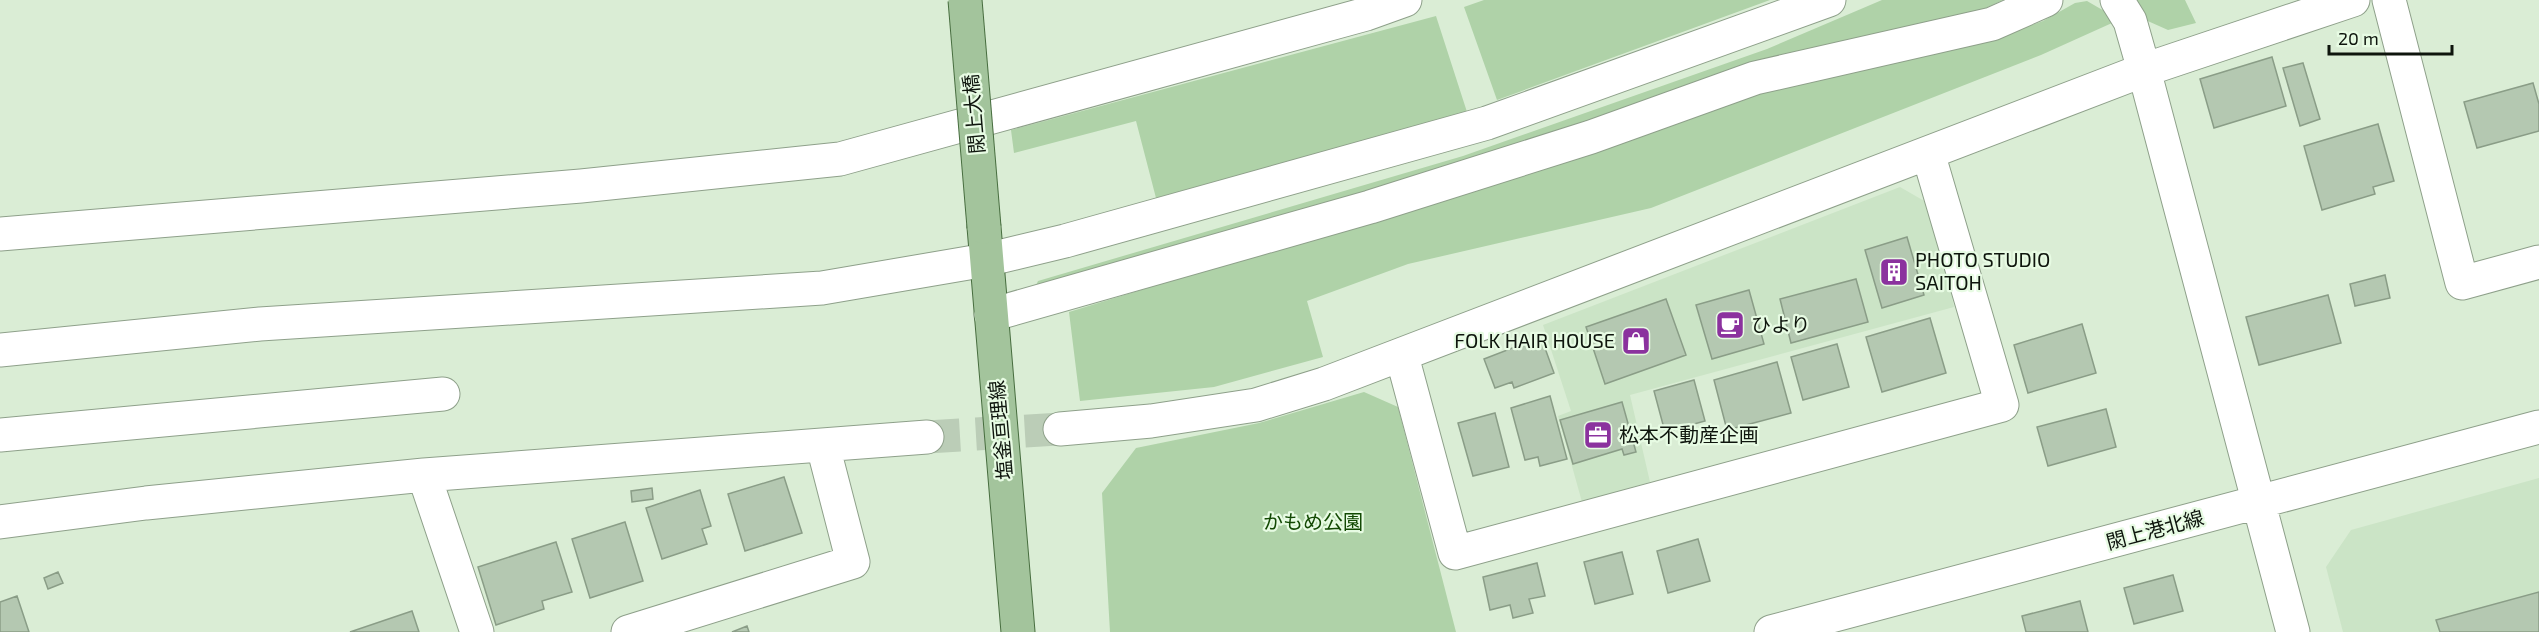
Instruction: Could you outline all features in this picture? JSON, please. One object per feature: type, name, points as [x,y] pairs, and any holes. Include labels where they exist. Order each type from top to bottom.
[{"type":"main road","name":"閖上大橋","points":[[965,0],[984,227]]},
{"type":"main road","name":"塩釜亘理線","points":[[984,227],[1018,632]]},
{"type":"street","points":[[0,234],[581,186],[840,159],[1366,14],[1405,0]]},
{"type":"street","points":[[0,350],[260,324],[822,288],[986,260],[1065,241],[1487,123],[1829,0]]},
{"type":"street","points":[[991,315],[1370,207],[1591,137],[1755,78],[1992,24],[2046,0]]},
{"type":"street","points":[[2117,0],[2130,21],[2144,70],[2293,632]]},
{"type":"street","points":[[1060,429],[1151,421],[1256,405],[1402,356],[2144,70],[2353,0]]},
{"type":"street","points":[[2389,0],[2462,283],[2539,262]]},
{"type":"street","points":[[1402,356],[1455,553],[2002,405],[1928,153]]},
{"type":"street","points":[[0,435],[443,394]]},
{"type":"street","name":"閖上港北線","points":[[1771,632],[2539,427]]},
{"type":"street","points":[[0,522],[146,503],[424,475],[927,437]]},
{"type":"street","points":[[628,632],[853,562],[823,446]]},
{"type":"street","points":[[424,475],[477,632]]},
{"type":"shaded area","points":[[1900,187],[1933,206],[1954,307],[1630,395],[1650,482],[1582,502],[1558,416],[1571,411],[1543,325]]},
{"type":"shaded area","points":[[2539,478],[2539,632],[2343,632],[2326,567],[2351,530]]},
{"type":"green space","points":[[1484,0],[1770,0],[1497,100],[1464,7]]},
{"type":"green space","points":[[1882,0],[2003,0],[1977,12],[1469,167],[1032,294],[1038,281],[1463,156],[1767,49]]},
{"type":"green space","points":[[2134,0],[2185,0],[2196,23],[2168,30],[2141,18]]},
{"type":"green space","points":[[2087,1],[2106,12],[2112,23],[2041,55],[1651,208],[1408,264],[1307,301],[1323,357],[1214,387],[1080,401],[1069,312],[1415,206],[1772,89],[2001,36],[2043,21],[2075,3]]},
{"type":"green space","points":[[1436,16],[1467,112],[1156,198],[1136,121],[1014,153],[1011,130]]},
{"type":"green space","name":"かもめ公園","points":[[1364,392],[1398,407],[1456,632],[1110,632],[1102,493],[1136,448],[1259,423]]},
{"type":"building","points":[[2272,57],[2286,106],[2214,128],[2200,79]]},
{"type":"building","points":[[2303,63],[2320,119],[2300,126],[2283,68]]},
{"type":"building","points":[[2533,83],[2539,104],[2539,131],[2477,148],[2464,102]]},
{"type":"building","points":[[2378,124],[2394,181],[2373,187],[2375,194],[2322,210],[2304,146]]},
{"type":"building","name":"PHOTO STUDIO SAITOH","points":[[1907,237],[1924,295],[1882,308],[1865,250]]},
{"type":"building","points":[[2385,275],[2390,298],[2355,306],[2350,284]]},
{"type":"building","points":[[1856,279],[1868,322],[1791,343],[1780,299]]},
{"type":"building","name":"ひより","points":[[1749,290],[1764,344],[1712,359],[1696,305]]},
{"type":"building","points":[[2328,295],[2341,343],[2259,365],[2246,317]]},
{"type":"building","name":"FOLK HAIR HOUSE","points":[[1666,299],[1686,355],[1605,384],[1586,327]]},
{"type":"building","points":[[1930,318],[1946,373],[1882,392],[1866,337]]},
{"type":"building","points":[[2082,324],[2096,373],[2028,393],[2014,345]]},
{"type":"building","points":[[1541,337],[1554,373],[1514,388],[1512,382],[1495,388],[1484,359]]},
{"type":"building","points":[[1837,344],[1849,387],[1803,400],[1791,357]]},
{"type":"building","points":[[1777,362],[1791,413],[1727,430],[1714,380]]},
{"type":"building","points":[[1694,380],[1705,421],[1665,432],[1654,391]]},
{"type":"building","points":[[1550,396],[1567,459],[1540,466],[1538,457],[1525,460],[1511,408]]},
{"type":"building","name":"松本不動産企画","points":[[1622,402],[1636,452],[1624,455],[1622,449],[1573,464],[1560,420]]},
{"type":"building","points":[[2106,409],[2116,447],[2048,466],[2037,427]]},
{"type":"building","points":[[1495,413],[1509,467],[1473,476],[1458,423]]},
{"type":"building","points":[[784,477],[802,533],[745,551],[728,494]]},
{"type":"building","points":[[652,488],[653,499],[632,502],[631,491]]},
{"type":"building","points":[[700,490],[711,526],[702,529],[707,544],[662,559],[646,508]]},
{"type":"building","points":[[625,522],[643,581],[590,598],[572,539]]},
{"type":"building","points":[[1698,539],[1710,581],[1668,593],[1657,551]]},
{"type":"building","points":[[556,542],[572,592],[542,601],[544,609],[496,625],[478,567]]},
{"type":"building","points":[[1622,552],[1633,594],[1595,604],[1584,562]]},
{"type":"building","points":[[1537,563],[1545,596],[1529,599],[1533,613],[1513,618],[1510,605],[1490,610],[1483,577]]},
{"type":"building","points":[[58,572],[63,583],[48,589],[44,578]]},
{"type":"building","points":[[2173,575],[2183,611],[2134,624],[2124,588]]},
{"type":"building","points":[[2539,592],[2539,632],[2440,632],[2436,620]]},
{"type":"building","points":[[17,596],[29,632],[0,632],[0,602]]},
{"type":"building","points":[[2080,601],[2088,632],[2026,632],[2022,616]]},
{"type":"building","points":[[412,611],[419,632],[350,632]]},
{"type":"building","points":[[747,626],[749,632],[732,632]]},
{"type":"tunnel","points":[[927,437],[1060,429]]},
{"type":"place","name":"PHOTO STUDIO SAITOH","points":[[1894,272]]},
{"type":"place","name":"ひより","points":[[1730,325]]},
{"type":"place","name":"FOLK HAIR HOUSE","points":[[1636,341]]},
{"type":"place","name":"松本不動産企画","points":[[1598,435]]}]
